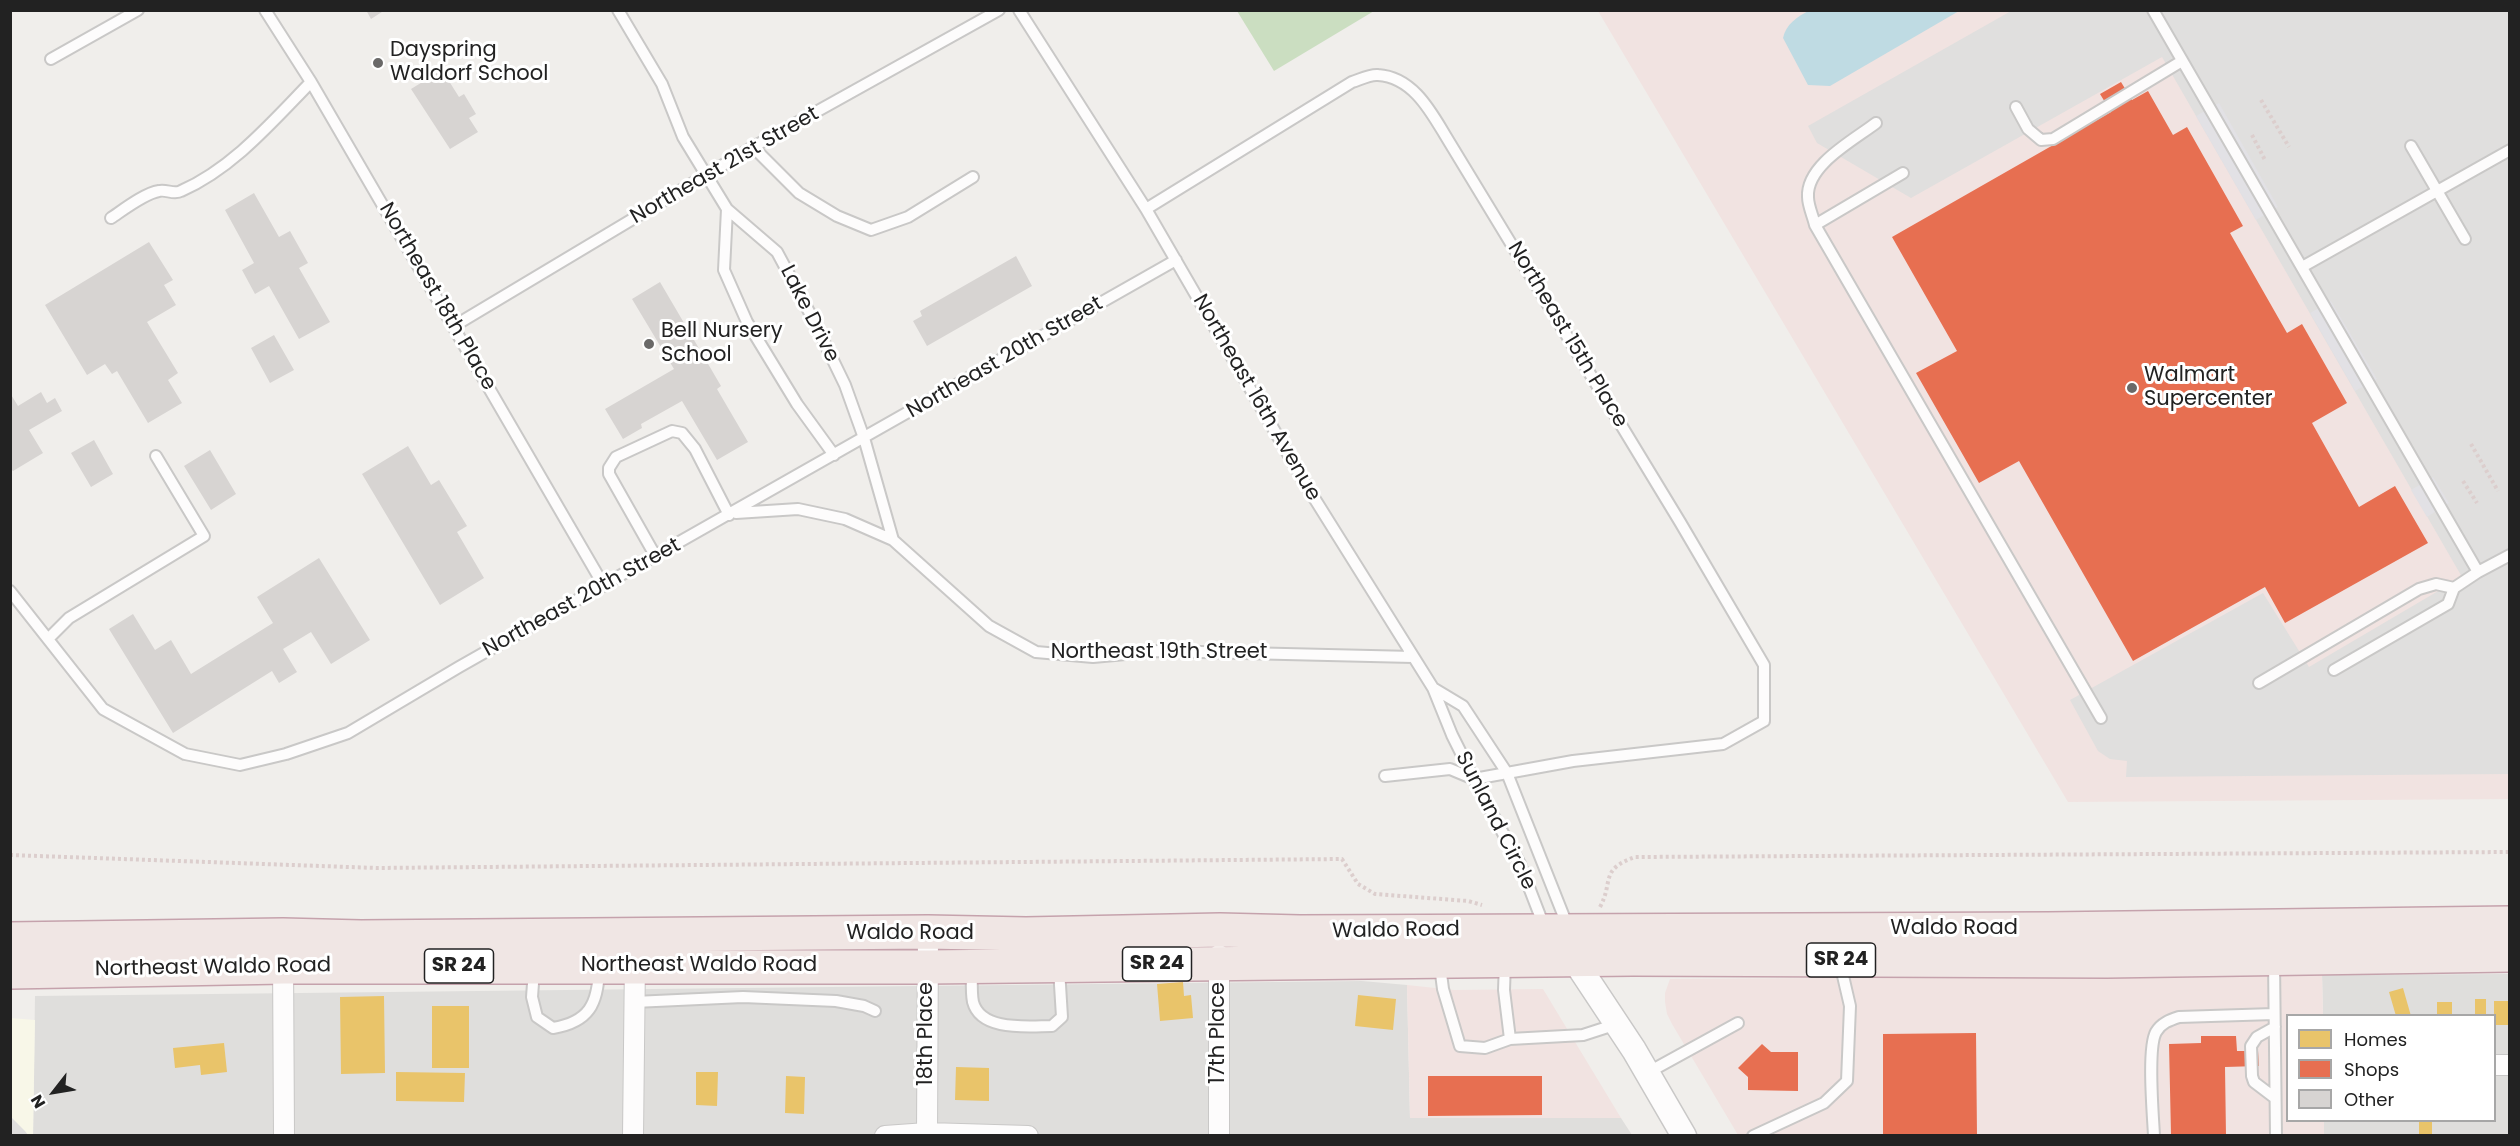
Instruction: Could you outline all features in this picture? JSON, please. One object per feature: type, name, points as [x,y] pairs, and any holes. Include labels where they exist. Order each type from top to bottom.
[{"type":"highway","name":"Waldo Road","points":[[1388,962],[1505,960],[1563,940],[2048,928],[2510,923]]},
{"type":"highway","name":"Waldo Road","points":[[283,951],[361,937],[635,950],[927,933],[1026,934],[1220,930],[1563,940],[1839,960],[2107,961],[2510,955]]},
{"type":"highway","name":"Northeast Waldo Road","points":[[10,939],[283,951],[534,966],[599,966],[635,950],[927,967],[1388,962]]},
{"type":"highway","name":"Northeast Waldo Road","points":[[10,972],[283,951]]},
{"type":"street","name":"17th Place","points":[[1219,1136],[1220,930]]},
{"type":"street","name":"18th Place","points":[[927,933],[927,1134]]},
{"type":"street","points":[[1563,940],[1617,1024],[1684,1136]]},
{"type":"street","points":[[633,1136],[635,950]]},
{"type":"street","points":[[283,951],[284,1136]]},
{"type":"street","points":[[885,1136],[927,1134],[1028,1136]]},
{"type":"lane","points":[[51,59],[138,10]]},
{"type":"lane","name":"Northeast 18th Place","points":[[265,10],[312,82],[604,586]]},
{"type":"lane","name":"Lake Drive","points":[[618,10],[662,84],[683,137],[706,177],[727,209],[777,252],[814,321],[845,385],[864,438],[893,540]]},
{"type":"lane","name":"Northeast 21st Street","points":[[454,326],[753,147],[999,10]]},
{"type":"lane","name":"Northeast 16th Avenue","points":[[1019,10],[1146,209],[1306,485],[1413,657],[1433,688],[1463,706],[1507,773]]},
{"type":"lane","points":[[2153,10],[2478,572]]},
{"type":"lane","points":[[2016,107],[2028,129],[2041,140],[2053,139],[2182,61]]},
{"type":"lane","name":"Northeast 15th Place","points":[[1146,209],[1352,82],[1377,74],[1403,82],[1425,103],[1674,512],[1764,665],[1764,722],[1723,744],[1574,761],[1507,773]]},
{"type":"lane","points":[[111,218],[159,190],[178,193],[210,176],[240,153],[312,82]]},
{"type":"lane","points":[[1876,123],[1830,157],[1812,175],[1808,197],[1815,225],[2101,718]]},
{"type":"lane","points":[[2411,146],[2465,239]]},
{"type":"lane","points":[[753,147],[799,192],[837,216],[871,230],[908,217],[973,177]]},
{"type":"lane","points":[[2302,267],[2510,150]]},
{"type":"lane","points":[[1815,225],[1903,173]]},
{"type":"lane","points":[[727,209],[724,270],[742,312],[797,404],[834,455]]},
{"type":"lane","name":"Northeast 20th Street","points":[[10,591],[103,709],[185,754],[240,765],[286,754],[348,733],[1176,260]]},
{"type":"lane","points":[[657,557],[609,474],[609,468],[616,457],[672,431],[682,433],[695,449],[731,514]]},
{"type":"lane","points":[[49,638],[69,618],[204,536],[156,456]]},
{"type":"lane","name":"Northeast 19th Street","points":[[731,514],[798,509],[845,519],[893,540],[989,627],[1036,652],[1093,657],[1170,651],[1413,657]]},
{"type":"lane","points":[[2334,670],[2448,604],[2454,588],[2510,555]]},
{"type":"lane","points":[[2259,683],[2419,589],[2436,584],[2454,588]]},
{"type":"lane","name":"Sunland Circle","points":[[1433,688],[1452,735],[1474,778],[1563,940]]},
{"type":"lane","points":[[1385,776],[1450,769],[1474,778],[1507,773]]},
{"type":"lane","name":"Sunland Circle","points":[[1507,773],[1563,940]]},
{"type":"lane","points":[[2274,958],[2276,1136]]},
{"type":"lane","points":[[1505,960],[1504,990],[1510,1039]]},
{"type":"lane","points":[[1753,1136],[1824,1103],[1847,1081],[1850,1006],[1839,960]]},
{"type":"lane","points":[[1440,961],[1443,989],[1460,1046],[1485,1048],[1510,1039],[1583,1035],[1617,1024]]},
{"type":"lane","points":[[972,966],[973,1002],[981,1015],[997,1023],[1052,1026],[1062,1017],[1059,965]]},
{"type":"lane","points":[[534,966],[532,997],[537,1017],[553,1028],[568,1025],[587,1015],[598,990],[599,966]]},
{"type":"lane","points":[[634,1002],[743,997],[836,1001],[864,1006],[876,1011]]},
{"type":"lane","points":[[2154,1136],[2152,1047],[2157,1030],[2170,1020],[2179,1017],[2274,1014]]},
{"type":"lane","points":[[1647,1073],[1738,1023]]},
{"type":"lane","points":[[2274,1027],[2253,1041],[2252,1066],[2254,1082],[2275,1098]]},
{"type":"path","points":[[2261,100],[2289,147]]},
{"type":"path","points":[[2252,135],[2265,160]]},
{"type":"path","points":[[2471,444],[2498,491]]},
{"type":"path","points":[[2463,481],[2477,503]]},
{"type":"path","points":[[1597,912],[1602,904],[1608,877],[1618,863],[1635,857],[2510,852]]},
{"type":"path","points":[[10,855],[377,868],[1342,859],[1358,884],[1375,894],[1468,901],[1485,906]]},
{"type":"shaded area","points":[[1598,11],[2509,11],[2509,799],[2068,802]]},
{"type":"shaded area","points":[[2011,11],[2509,11],[2509,774],[2126,777],[2127,761],[2110,759],[2098,751],[2070,700],[2263,593],[2309,667],[2462,577],[2162,57],[1911,198],[1817,143],[1808,126]]},
{"type":"shaded area","points":[[2219,103],[2278,207],[2256,220],[2196,116]]},
{"type":"shaded area","points":[[2331,301],[2377,379],[2355,391],[2310,313]]},
{"type":"shaded area","points":[[2433,477],[2449,503],[2427,517],[2411,490]]},
{"type":"shaded area","points":[[2509,974],[2509,1135],[2324,1135],[2324,1122],[2496,1122],[2496,1014],[2323,1014],[2322,975]]},
{"type":"shaded area","points":[[2322,975],[2323,1014],[2286,1014],[2286,1122],[2324,1122],[2324,1135],[1738,1135],[1667,1014],[1665,993],[1670,979]]},
{"type":"shaded area","points":[[1362,981],[1407,985],[1410,1118],[1621,1118],[1632,1135],[33,1136],[35,996]]},
{"type":"shaded area","points":[[1407,985],[1454,990],[1543,989],[1621,1118],[1410,1118]]},
{"type":"shaded area","points":[[10,1018],[35,1020],[33,1135],[28,1135],[11,1117]]},
{"type":"shaded area","points":[[11,1117],[25,1131],[28,1135],[11,1135]]},
{"type":"green space","points":[[1237,11],[1374,11],[1274,71]]},
{"type":"water","points":[[1810,10],[1959,11],[1830,86],[1808,85],[1783,38],[1793,21]]},
{"type":"building: Homes","points":[[1183,982],[1184,996],[1191,995],[1193,1018],[1160,1021],[1157,984]]},
{"type":"building: Homes","points":[[2403,988],[2410,1014],[2395,1014],[2389,992]]},
{"type":"building: Homes","points":[[1358,995],[1396,999],[1393,1030],[1355,1026]]},
{"type":"building: Homes","points":[[384,996],[385,1073],[341,1074],[340,997]]},
{"type":"building: Homes","points":[[2475,999],[2486,999],[2486,1014],[2475,1014]]},
{"type":"building: Homes","points":[[2494,1001],[2510,1001],[2510,1025],[2496,1025],[2496,1014],[2494,1014]]},
{"type":"building: Homes","points":[[2437,1002],[2452,1002],[2452,1014],[2437,1014]]},
{"type":"building: Homes","points":[[432,1006],[469,1006],[469,1068],[432,1068]]},
{"type":"building: Homes","points":[[224,1043],[227,1072],[201,1075],[200,1065],[175,1068],[173,1048]]},
{"type":"building: Homes","points":[[956,1067],[989,1068],[989,1101],[955,1100]]},
{"type":"building: Homes","points":[[396,1072],[465,1073],[464,1102],[396,1101]]},
{"type":"building: Homes","points":[[696,1072],[718,1072],[717,1106],[696,1105]]},
{"type":"building: Homes","points":[[786,1076],[805,1077],[804,1114],[785,1113]]},
{"type":"building: Homes","points":[[2419,1122],[2432,1122],[2432,1136],[2419,1136]]},
{"type":"building: Shops","name":"Walmart Supercenter","points":[[2121,82],[2132,100],[2148,91],[2173,135],[2187,127],[2243,226],[2230,233],[2287,333],[2302,324],[2347,403],[2312,423],[2359,507],[2395,486],[2428,543],[2285,623],[2265,587],[2133,661],[2019,461],[1979,483],[1916,373],[1957,351],[1892,237],[2111,112],[2100,94]]},
{"type":"building: Shops","points":[[1976,1033],[1977,1136],[1883,1136],[1883,1034]]},
{"type":"building: Shops","points":[[2201,1036],[2236,1036],[2237,1051],[2258,1051],[2259,1066],[2225,1067],[2226,1136],[2171,1134],[2169,1044],[2201,1043]]},
{"type":"building: Shops","points":[[1762,1044],[1771,1052],[1798,1052],[1798,1091],[1748,1090],[1748,1077],[1738,1068]]},
{"type":"building: Shops","points":[[1428,1076],[1542,1076],[1542,1115],[1428,1116]]},
{"type":"building: Other","points":[[366,10],[385,10],[371,19]]},
{"type":"building: Other","points":[[442,70],[459,97],[464,94],[476,114],[469,118],[478,132],[450,149],[411,89]]},
{"type":"building: Other","points":[[254,193],[279,237],[290,231],[308,263],[299,268],[330,322],[299,339],[269,286],[255,294],[242,270],[254,263],[225,210]]},
{"type":"building: Other","points":[[149,242],[173,280],[164,285],[176,305],[147,322],[178,373],[168,380],[182,403],[148,423],[117,371],[112,374],[105,364],[87,375],[45,305]]},
{"type":"building: Other","points":[[1016,256],[1032,286],[927,346],[913,321],[922,316],[920,311]]},
{"type":"building: Other","points":[[660,282],[721,386],[717,389],[748,442],[717,460],[682,401],[641,424],[642,428],[623,439],[605,409],[674,369],[632,299]]},
{"type":"building: Other","points":[[274,335],[294,370],[270,383],[251,348]]},
{"type":"building: Other","points":[[41,392],[47,403],[55,398],[62,411],[29,430],[43,453],[13,471],[10,468],[10,393],[18,406]]},
{"type":"building: Other","points":[[94,440],[113,474],[91,487],[71,453]]},
{"type":"building: Other","points":[[408,446],[431,485],[439,480],[467,526],[457,532],[484,578],[440,605],[362,474]]},
{"type":"building: Other","points":[[210,450],[236,494],[211,510],[184,466]]},
{"type":"building: Other","points":[[319,558],[370,640],[331,664],[311,632],[283,649],[297,672],[279,683],[272,671],[173,733],[109,629],[133,614],[155,650],[171,640],[191,674],[273,623],[257,597]]},
{"type":"place","name":"Dayspring Waldorf School","points":[[378,63]]},
{"type":"place","name":"Bell Nursery School","points":[[649,344]]},
{"type":"place","name":"Walmart Supercenter","points":[[2132,388]]}]
